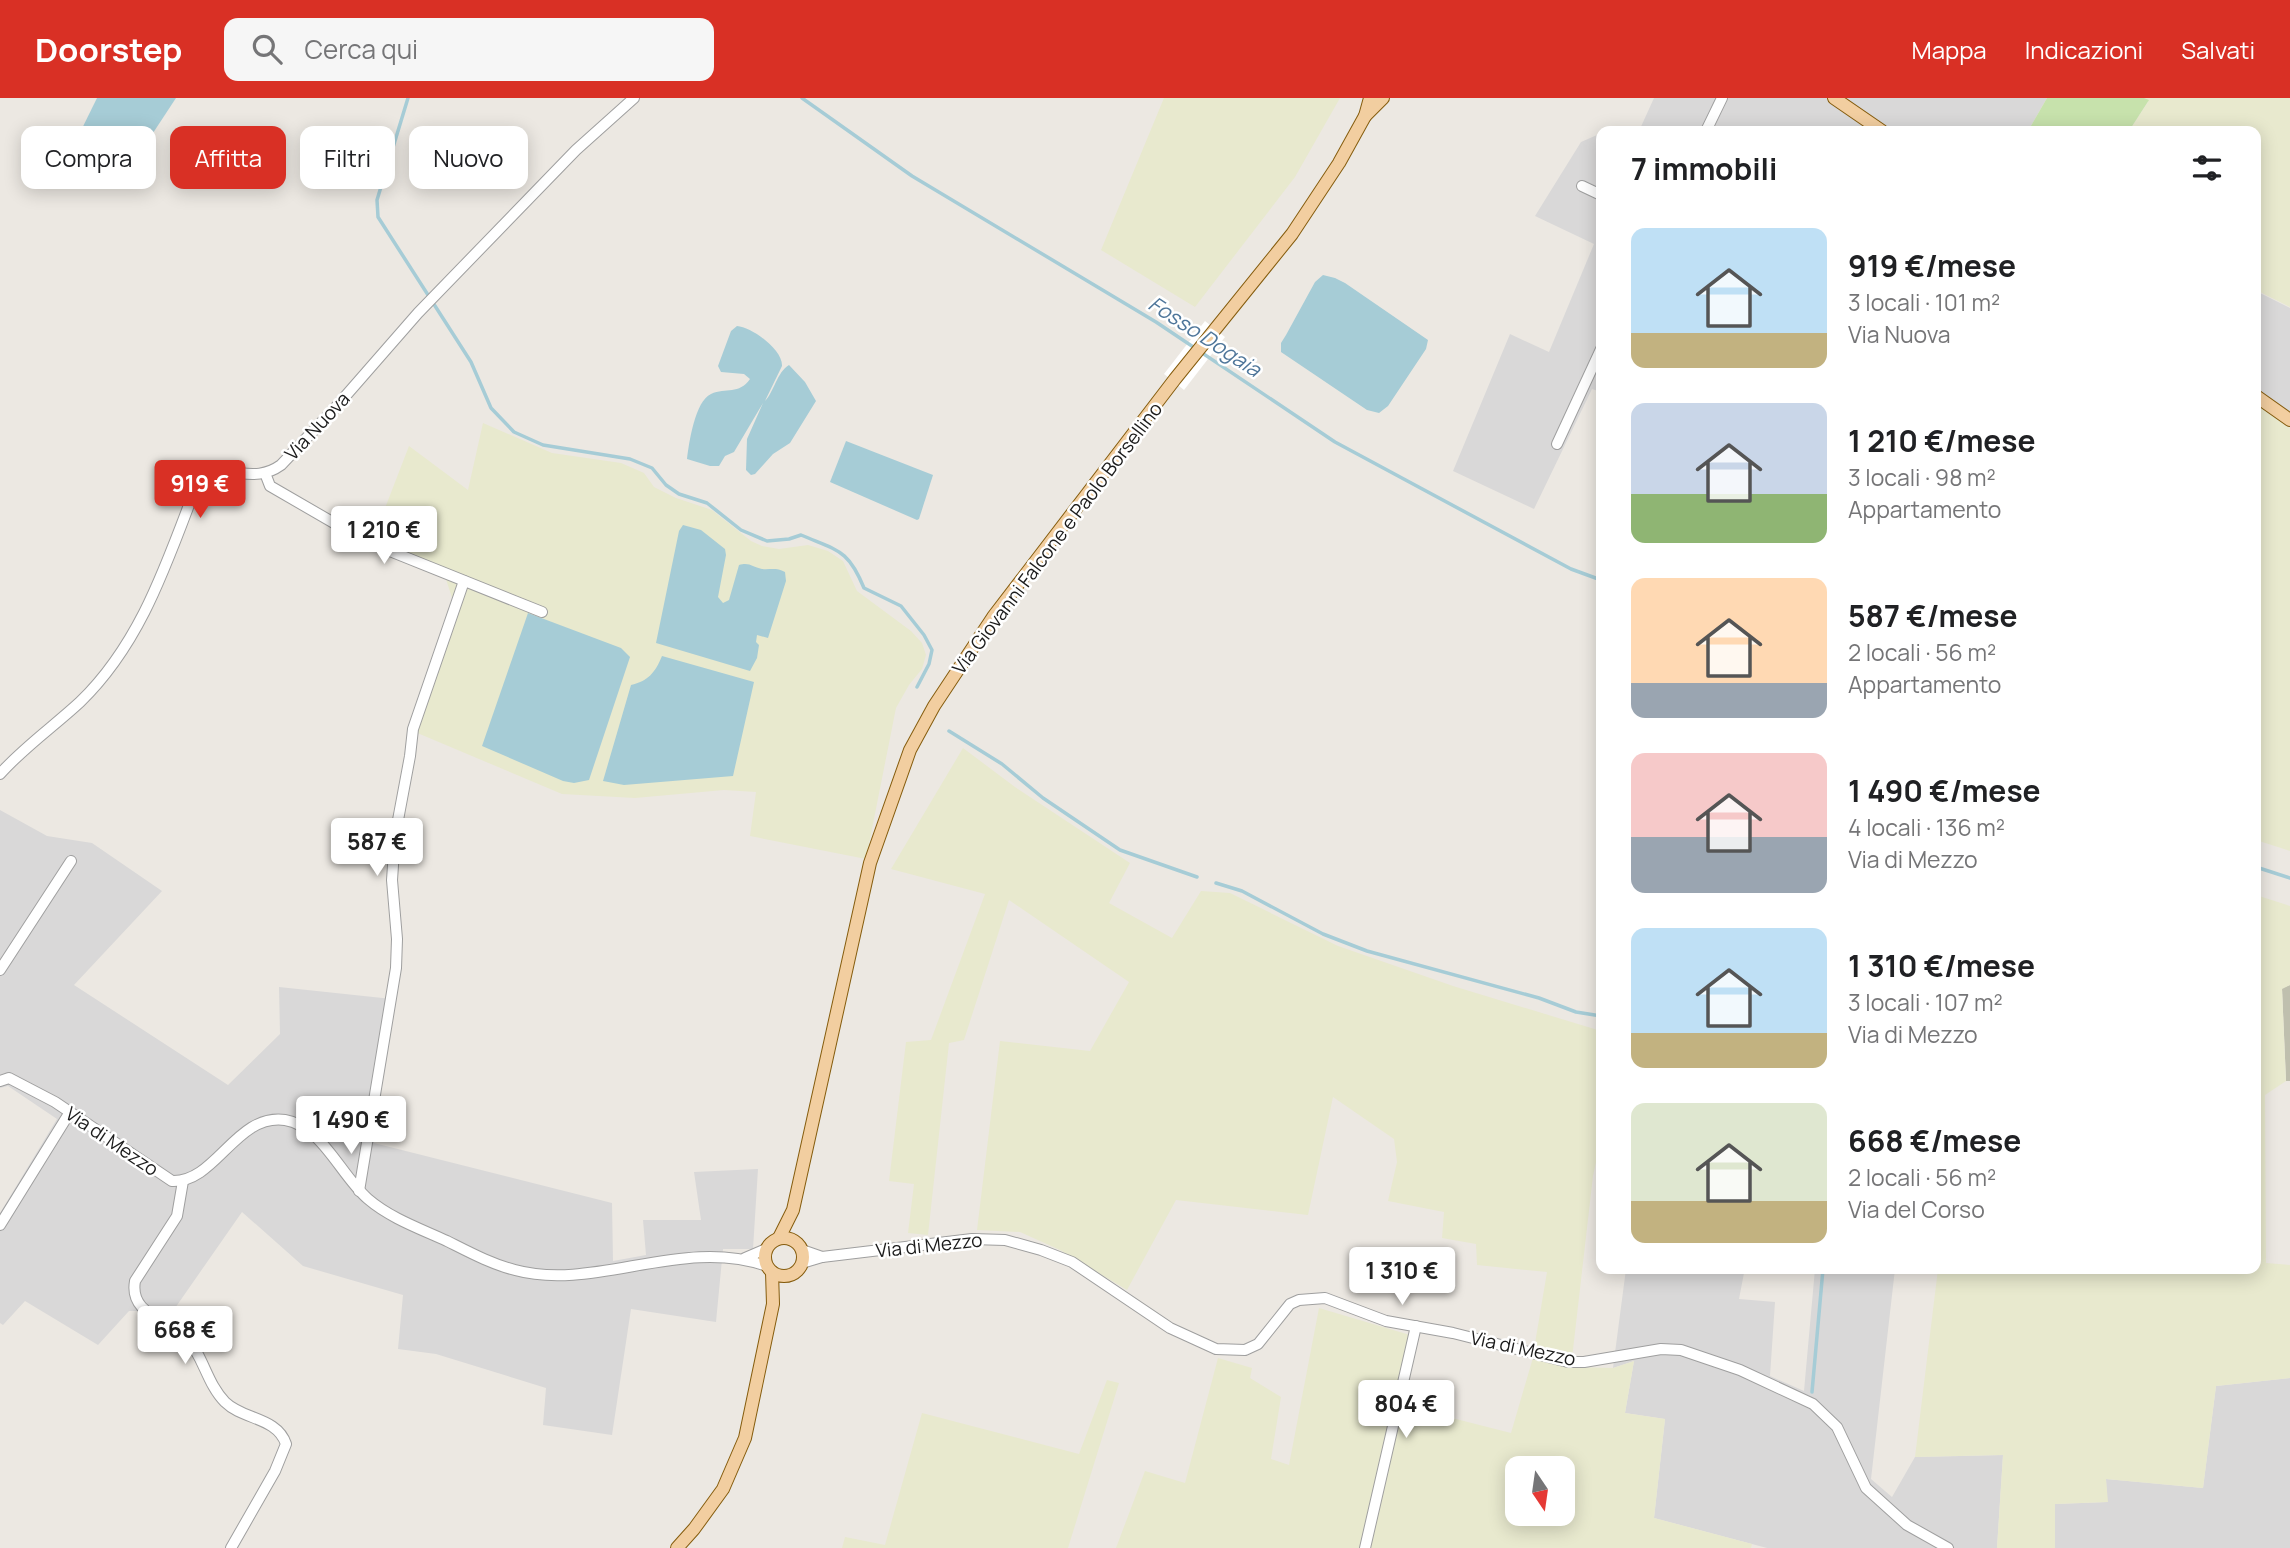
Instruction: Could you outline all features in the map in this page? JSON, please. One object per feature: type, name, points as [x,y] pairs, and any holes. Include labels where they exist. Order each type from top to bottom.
[{"type":"main road","name":"Via Giovanni Falcone e Paolo Borsellino","points":[[779,1238],[793,1210],[870,863],[910,750],[934,706],[993,617],[1175,379],[1292,234],[1339,163],[1365,116],[1370,98]]},
{"type":"main road","name":"Via Giovanni Falcone e Paolo Borsellino","points":[[1365,116],[1383,98]]},
{"type":"main road","points":[[1835,98],[1875,126]]},
{"type":"main road","points":[[2261,400],[2290,420]]},
{"type":"main road","name":"Via Giovanni Falcone e Paolo Borsellino","points":[[793,1210],[800,1251]]},
{"type":"main road","points":[[677,1548],[723,1489],[745,1438],[773,1304],[770,1269],[765,1258],[766,1249],[779,1238],[787,1238],[800,1251],[795,1272],[783,1276],[770,1269]]},
{"type":"main road","points":[[773,1304],[790,1275]]},
{"type":"street","name":"Via Nuova","points":[[0,774],[38,736],[80,702],[113,664],[148,608],[192,497],[200,484],[209,476],[223,472],[250,475],[265,473],[281,465],[335,408],[400,332],[576,150],[634,98]]},
{"type":"street","points":[[1708,126],[1722,98]]},
{"type":"street","points":[[1582,186],[1596,193]]},
{"type":"street","points":[[1557,444],[1596,360]]},
{"type":"street","points":[[265,473],[270,486],[365,541],[542,612]]},
{"type":"street","points":[[359,1191],[396,968],[397,939],[392,880],[395,836],[413,729],[464,581]]},
{"type":"street","points":[[0,970],[71,861]]},
{"type":"street","points":[[0,1069],[3,1080]]},
{"type":"street","name":"Via di Mezzo","points":[[3,1080],[21,1084],[69,1112],[166,1178],[183,1181],[202,1170],[253,1127],[281,1120],[298,1124],[312,1133],[359,1191],[383,1210],[489,1261],[517,1271],[550,1275],[672,1259],[745,1258]]},
{"type":"street","points":[[0,1225],[69,1112]]},
{"type":"street","points":[[183,1181],[177,1216],[135,1281],[138,1303],[149,1314],[186,1338],[226,1403],[273,1427],[286,1444],[275,1471],[231,1548]]},
{"type":"street","name":"Via di Mezzo","points":[[800,1251],[822,1257],[972,1239],[1014,1242],[1072,1262],[1170,1328],[1216,1349],[1245,1350],[1258,1344],[1290,1304],[1325,1298],[1386,1321],[1453,1333],[1568,1362],[1584,1362],[1661,1349],[1681,1350],[1740,1370],[1813,1404],[1845,1441],[1866,1488],[1908,1525],[1948,1548]]},
{"type":"street","points":[[745,1258],[766,1249]]},
{"type":"street","points":[[745,1258],[770,1269]]},
{"type":"street","points":[[1365,1548],[1416,1326]]},
{"type":"shaded area","points":[[1164,98],[1340,98],[1295,177],[1195,307],[1101,250]]},
{"type":"shaded area","points":[[1654,98],[2047,98],[2031,126],[1641,126]]},
{"type":"shaded area","points":[[2144,98],[2290,98],[2290,307],[2261,292],[2261,126],[2132,126],[2148,100]]},
{"type":"shaded area","points":[[1596,135],[1596,390],[1592,389],[1534,509],[1453,471],[1510,334],[1549,352],[1594,244],[1535,216],[1581,142]]},
{"type":"shaded area","points":[[2261,294],[2290,308],[2290,428],[2261,407]]},
{"type":"shaded area","points":[[2261,408],[2290,428],[2290,851],[2261,842]]},
{"type":"shaded area","points":[[483,423],[552,453],[621,463],[644,473],[654,487],[676,498],[712,510],[751,541],[762,546],[779,549],[808,545],[828,551],[843,561],[857,591],[911,631],[922,643],[926,655],[922,669],[896,708],[866,859],[750,836],[756,792],[724,790],[635,798],[562,794],[415,732],[454,604],[445,576],[370,547],[409,446],[468,490]]},
{"type":"shaded area","points":[[963,748],[1015,787],[1130,863],[1109,903],[1172,938],[1201,891],[1230,893],[1338,946],[1453,986],[1596,1029],[1596,1162],[1571,1367],[1613,1368],[1634,1361],[1625,1413],[1665,1419],[1654,1518],[1752,1544],[1751,1548],[1116,1548],[1145,1471],[1185,1483],[1218,1358],[1252,1368],[1250,1378],[1281,1397],[1271,1459],[1289,1465],[1319,1308],[1410,1335],[1397,1404],[1511,1433],[1532,1361],[1547,1272],[1477,1265],[1476,1244],[1442,1238],[1444,1212],[1388,1201],[1397,1162],[1394,1139],[1333,1097],[1308,1215],[1176,1200],[1127,1290],[1060,1250],[1020,1232],[977,1230],[1000,1041],[1090,1051],[1129,982],[1009,900],[964,1040],[949,1043],[928,1235],[908,1233],[914,1184],[889,1181],[906,1042],[931,1040],[985,894],[891,869]]},
{"type":"shaded area","points":[[0,810],[47,836],[92,843],[162,891],[74,985],[228,1085],[280,1034],[279,987],[392,999],[374,1143],[612,1203],[613,1261],[646,1255],[643,1220],[701,1220],[694,1172],[758,1169],[753,1249],[723,1249],[716,1322],[631,1309],[612,1435],[543,1425],[546,1388],[436,1354],[398,1349],[403,1295],[303,1266],[242,1212],[173,1311],[129,1311],[98,1345],[25,1301],[3,1325],[0,1323],[0,1213],[57,1119],[8,1086],[0,1088]]},
{"type":"shaded area","points":[[2261,897],[2290,906],[2290,985],[2282,989],[2286,1081],[2265,1095],[2266,1263],[2290,1265],[2290,1378],[2216,1386],[2203,1488],[2106,1479],[2108,1502],[2055,1504],[2055,1548],[1997,1548],[2003,1455],[1915,1457],[1937,1274],[2261,1274]]},
{"type":"shaded area","points":[[2290,985],[2290,1081],[2286,1081],[2282,988]]},
{"type":"shaded area","points":[[1625,1274],[1744,1274],[1739,1299],[1775,1302],[1770,1376],[1804,1391],[1815,1274],[1894,1274],[1871,1479],[1892,1497],[1915,1457],[2003,1455],[1997,1548],[1767,1548],[1654,1518],[1665,1419],[1625,1413],[1634,1361],[1613,1368]]},
{"type":"shaded area","points":[[2290,1378],[2290,1548],[2055,1548],[2055,1504],[2107,1502],[2106,1479],[2203,1488],[2216,1386]]},
{"type":"shaded area","points":[[1107,1380],[1119,1383],[1068,1548],[842,1548],[845,1537],[885,1545],[922,1413],[1079,1454]]},
{"type":"green space","points":[[2047,98],[2149,100],[2132,126],[2031,126]]},
{"type":"water","points":[[97,98],[176,98],[156,128],[156,126],[83,126]]},
{"type":"water","points":[[1323,275],[1345,283],[1428,340],[1426,349],[1388,406],[1379,413],[1367,410],[1281,352],[1281,343],[1315,282]]},
{"type":"water","points":[[737,326],[750,330],[765,340],[781,360],[782,366],[765,401],[781,372],[789,365],[805,382],[816,401],[790,443],[773,454],[751,475],[746,470],[747,439],[763,403],[734,452],[725,456],[719,466],[687,459],[694,423],[705,398],[717,392],[741,387],[750,379],[744,374],[721,372],[718,366],[731,331]]},
{"type":"water","points":[[846,441],[933,475],[919,519],[830,482]]},
{"type":"water","points":[[683,525],[701,530],[725,549],[718,597],[723,603],[729,600],[739,565],[748,564],[785,572],[786,581],[768,638],[757,635],[757,658],[750,671],[656,643],[679,531]]},
{"type":"water","points":[[528,613],[621,648],[630,657],[589,780],[574,783],[563,781],[482,746]]},
{"type":"water","points":[[662,656],[754,682],[733,776],[624,785],[603,781],[631,685],[650,675]]},
{"type":"pier","points":[[1205,321],[1225,337],[1184,390],[1164,374]]},
{"type":"waterway","points":[[408,98],[377,200],[378,217],[471,362],[491,408],[514,432],[543,445],[630,459],[652,468],[666,485],[679,494],[707,503],[741,530],[767,541],[801,535],[840,553],[853,566],[864,588],[901,606],[924,635],[932,650],[929,664],[917,687]]},
{"type":"waterway","name":"Fosso Dogaia","points":[[802,98],[912,176],[1156,322],[1335,442],[1571,569],[1596,578]]},
{"type":"waterway","points":[[949,731],[1002,764],[1043,798],[1120,850],[1197,877]]},
{"type":"waterway","name":"Fosso Dogaia","points":[[2261,869],[2290,878]]},
{"type":"waterway","points":[[1216,883],[1242,891],[1323,934],[1367,951],[1539,998],[1576,1012],[1596,1015]]},
{"type":"waterway","points":[[1812,1392],[1823,1274]]}]
